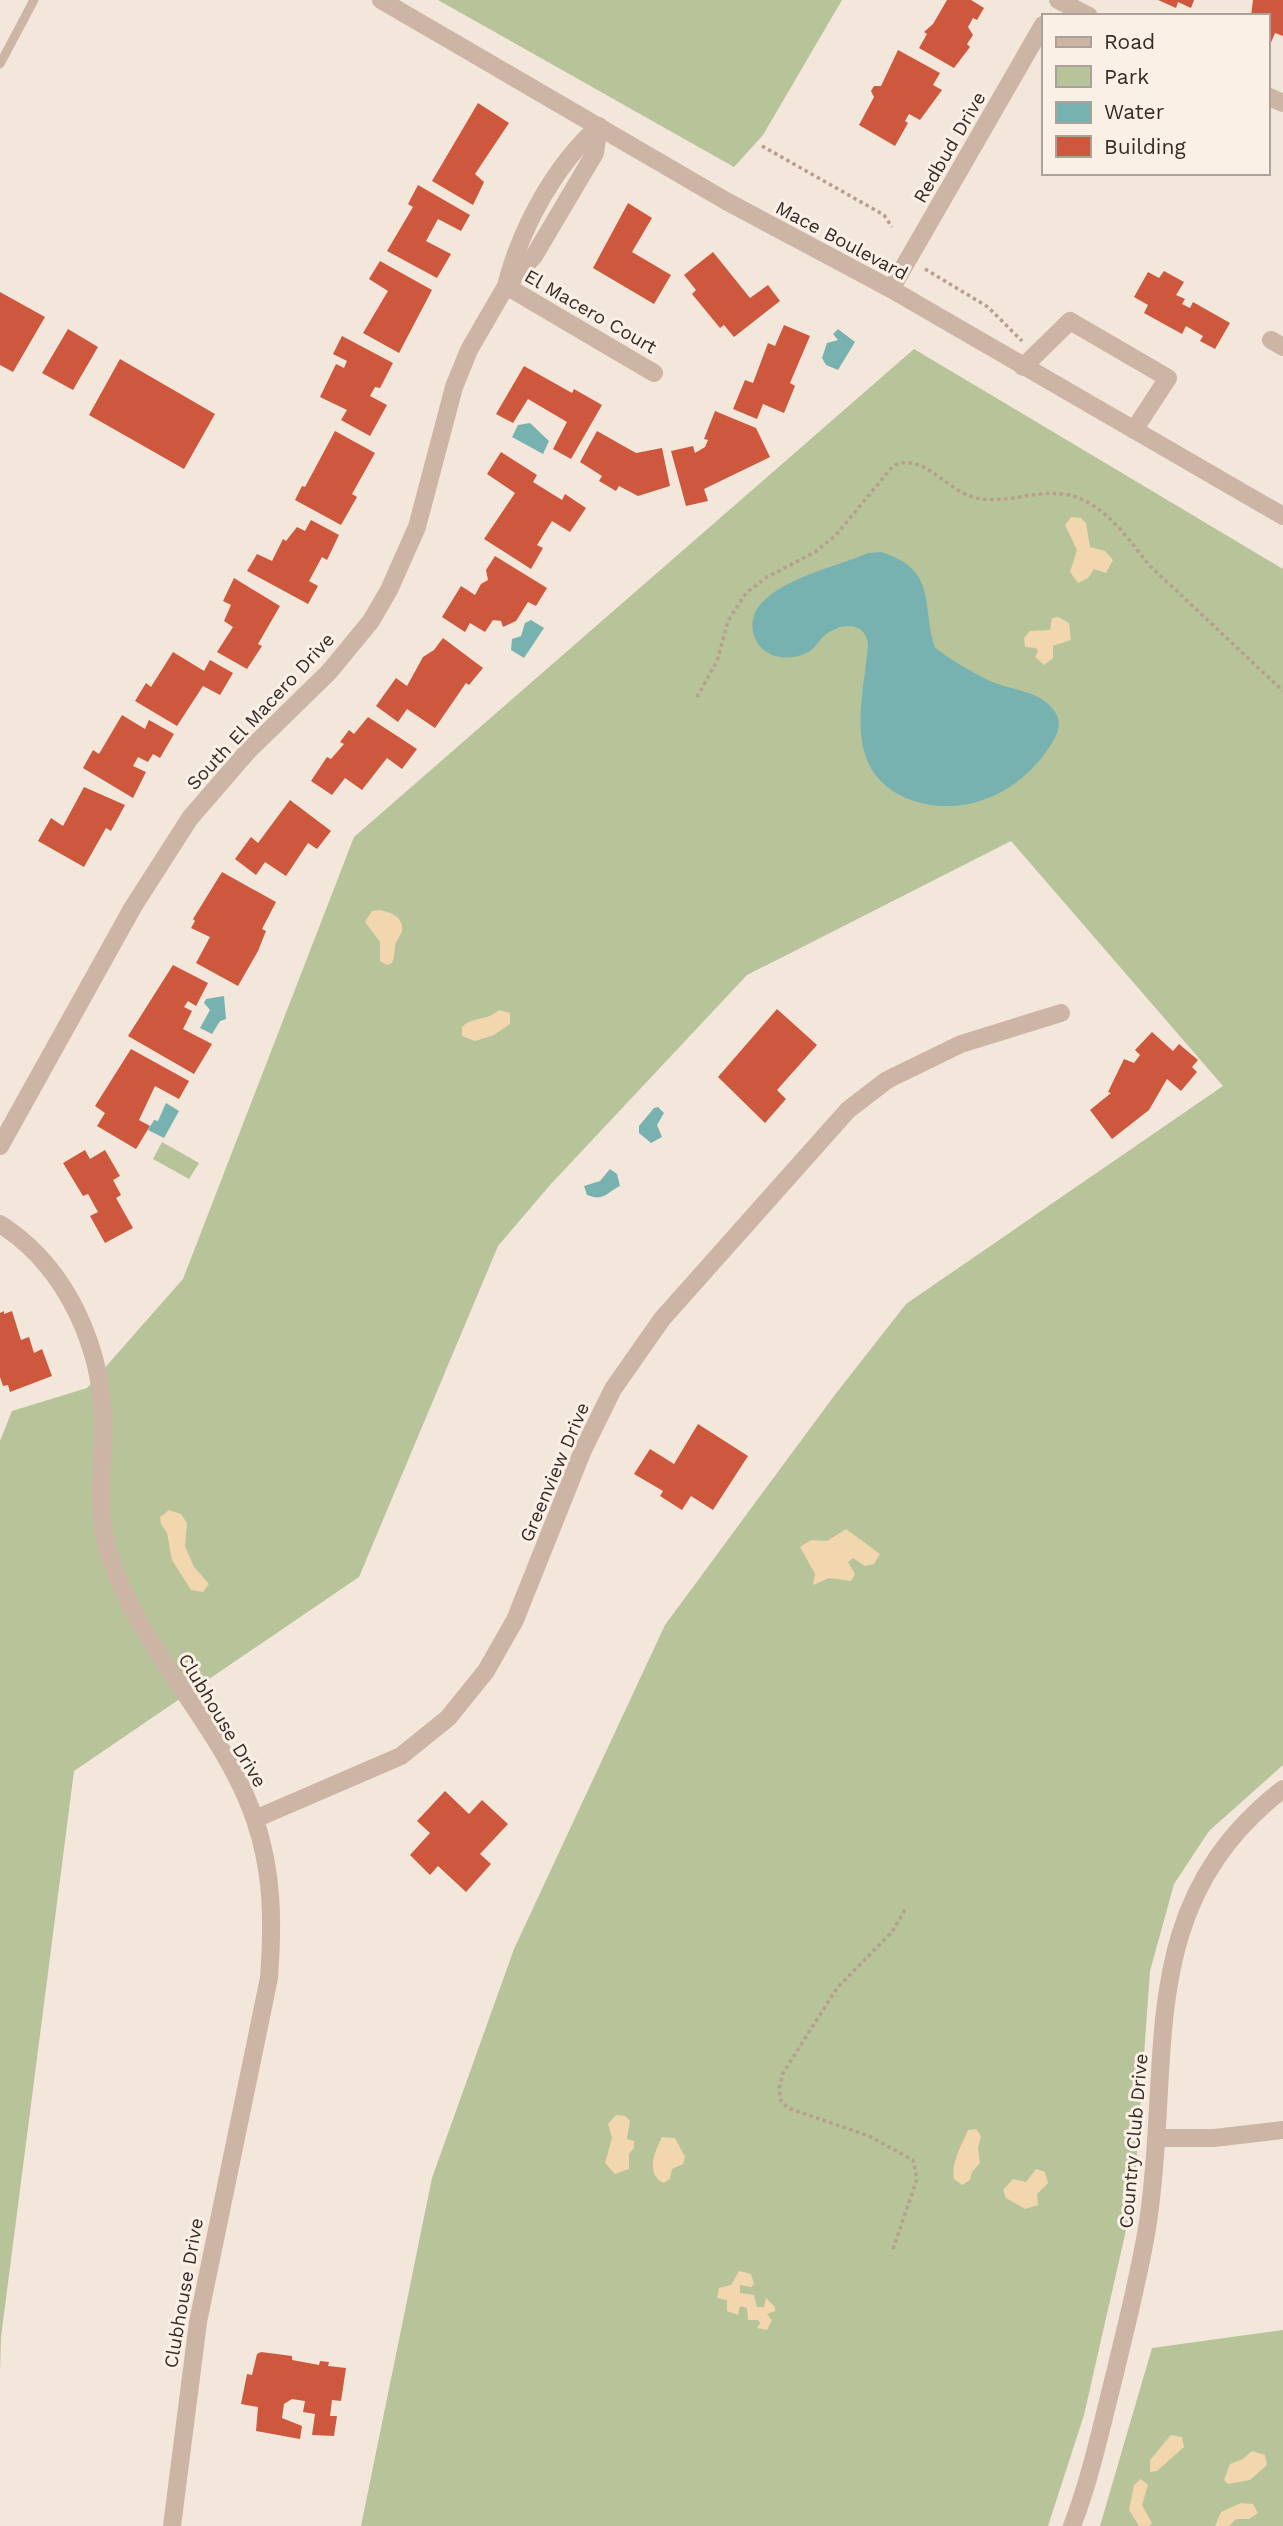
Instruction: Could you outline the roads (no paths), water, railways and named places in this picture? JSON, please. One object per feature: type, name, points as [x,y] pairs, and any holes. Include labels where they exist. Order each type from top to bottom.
[{"type":"street","name":"Mace Boulevard","points":[[381,0],[726,201],[891,289],[1283,516]]},
{"type":"street","points":[[1058,0],[1085,14]]},
{"type":"street","name":"Redbud Drive","points":[[891,289],[1042,27]]},
{"type":"street","name":"South El Macero Drive","points":[[0,1146],[133,907],[190,818],[248,751],[329,672],[371,621],[389,590],[417,527],[454,387],[469,350],[506,286],[517,246],[573,149],[599,126]]},
{"type":"street","name":"El Macero Court","points":[[506,286],[654,373]]},
{"type":"street","points":[[1023,367],[1070,321],[1168,377],[1134,430]]},
{"type":"street","name":"Greenview Drive","points":[[255,1819],[401,1756],[448,1718],[486,1671],[515,1620],[583,1450],[613,1389],[662,1320],[848,1110],[887,1080],[961,1044],[1061,1013]]},
{"type":"street","name":"Clubhouse Drive","points":[[0,1224],[43,1263],[68,1295],[81,1322],[92,1350],[103,1404],[99,1488],[108,1550],[139,1621],[233,1773],[255,1819],[271,1892],[273,1920],[268,1978],[198,2322],[172,2526]]},
{"type":"street","name":"Country Club Drive","points":[[1072,2526],[1094,2456],[1138,2276],[1148,2221],[1166,1993],[1174,1950],[1185,1914],[1207,1871],[1239,1826],[1283,1789]]},
{"type":"street","points":[[1156,2138],[1214,2138],[1283,2130]]},
{"type":"lane","points":[[0,64],[34,0]]},
{"type":"water","points":[[838,329],[855,342],[838,370],[826,365],[822,358],[827,343],[838,340],[833,334]]},
{"type":"water","points":[[530,423],[549,441],[543,454],[512,437],[518,425]]},
{"type":"water","points":[[881,552],[899,559],[912,568],[919,578],[927,603],[935,648],[990,681],[1038,697],[1053,709],[1058,718],[1056,736],[1033,767],[1003,791],[986,799],[968,804],[930,805],[897,793],[873,772],[866,757],[861,730],[861,702],[868,646],[867,638],[858,628],[838,628],[825,635],[810,651],[787,658],[765,651],[755,638],[753,620],[760,605],[774,593],[813,573],[868,553]]},
{"type":"water","points":[[531,620],[544,628],[524,658],[511,650],[512,639],[521,636],[525,623]]},
{"type":"water","points":[[224,996],[226,1019],[220,1021],[212,1034],[200,1028],[210,1010],[204,1003],[206,999]]},
{"type":"water","points":[[166,1103],[179,1111],[164,1138],[148,1130],[154,1120],[158,1121]]},
{"type":"water","points":[[658,1107],[664,1113],[657,1125],[662,1137],[651,1143],[639,1133],[639,1126],[654,1108]]},
{"type":"water","points":[[610,1169],[617,1174],[620,1186],[601,1197],[587,1195],[584,1186],[600,1181]]}]
